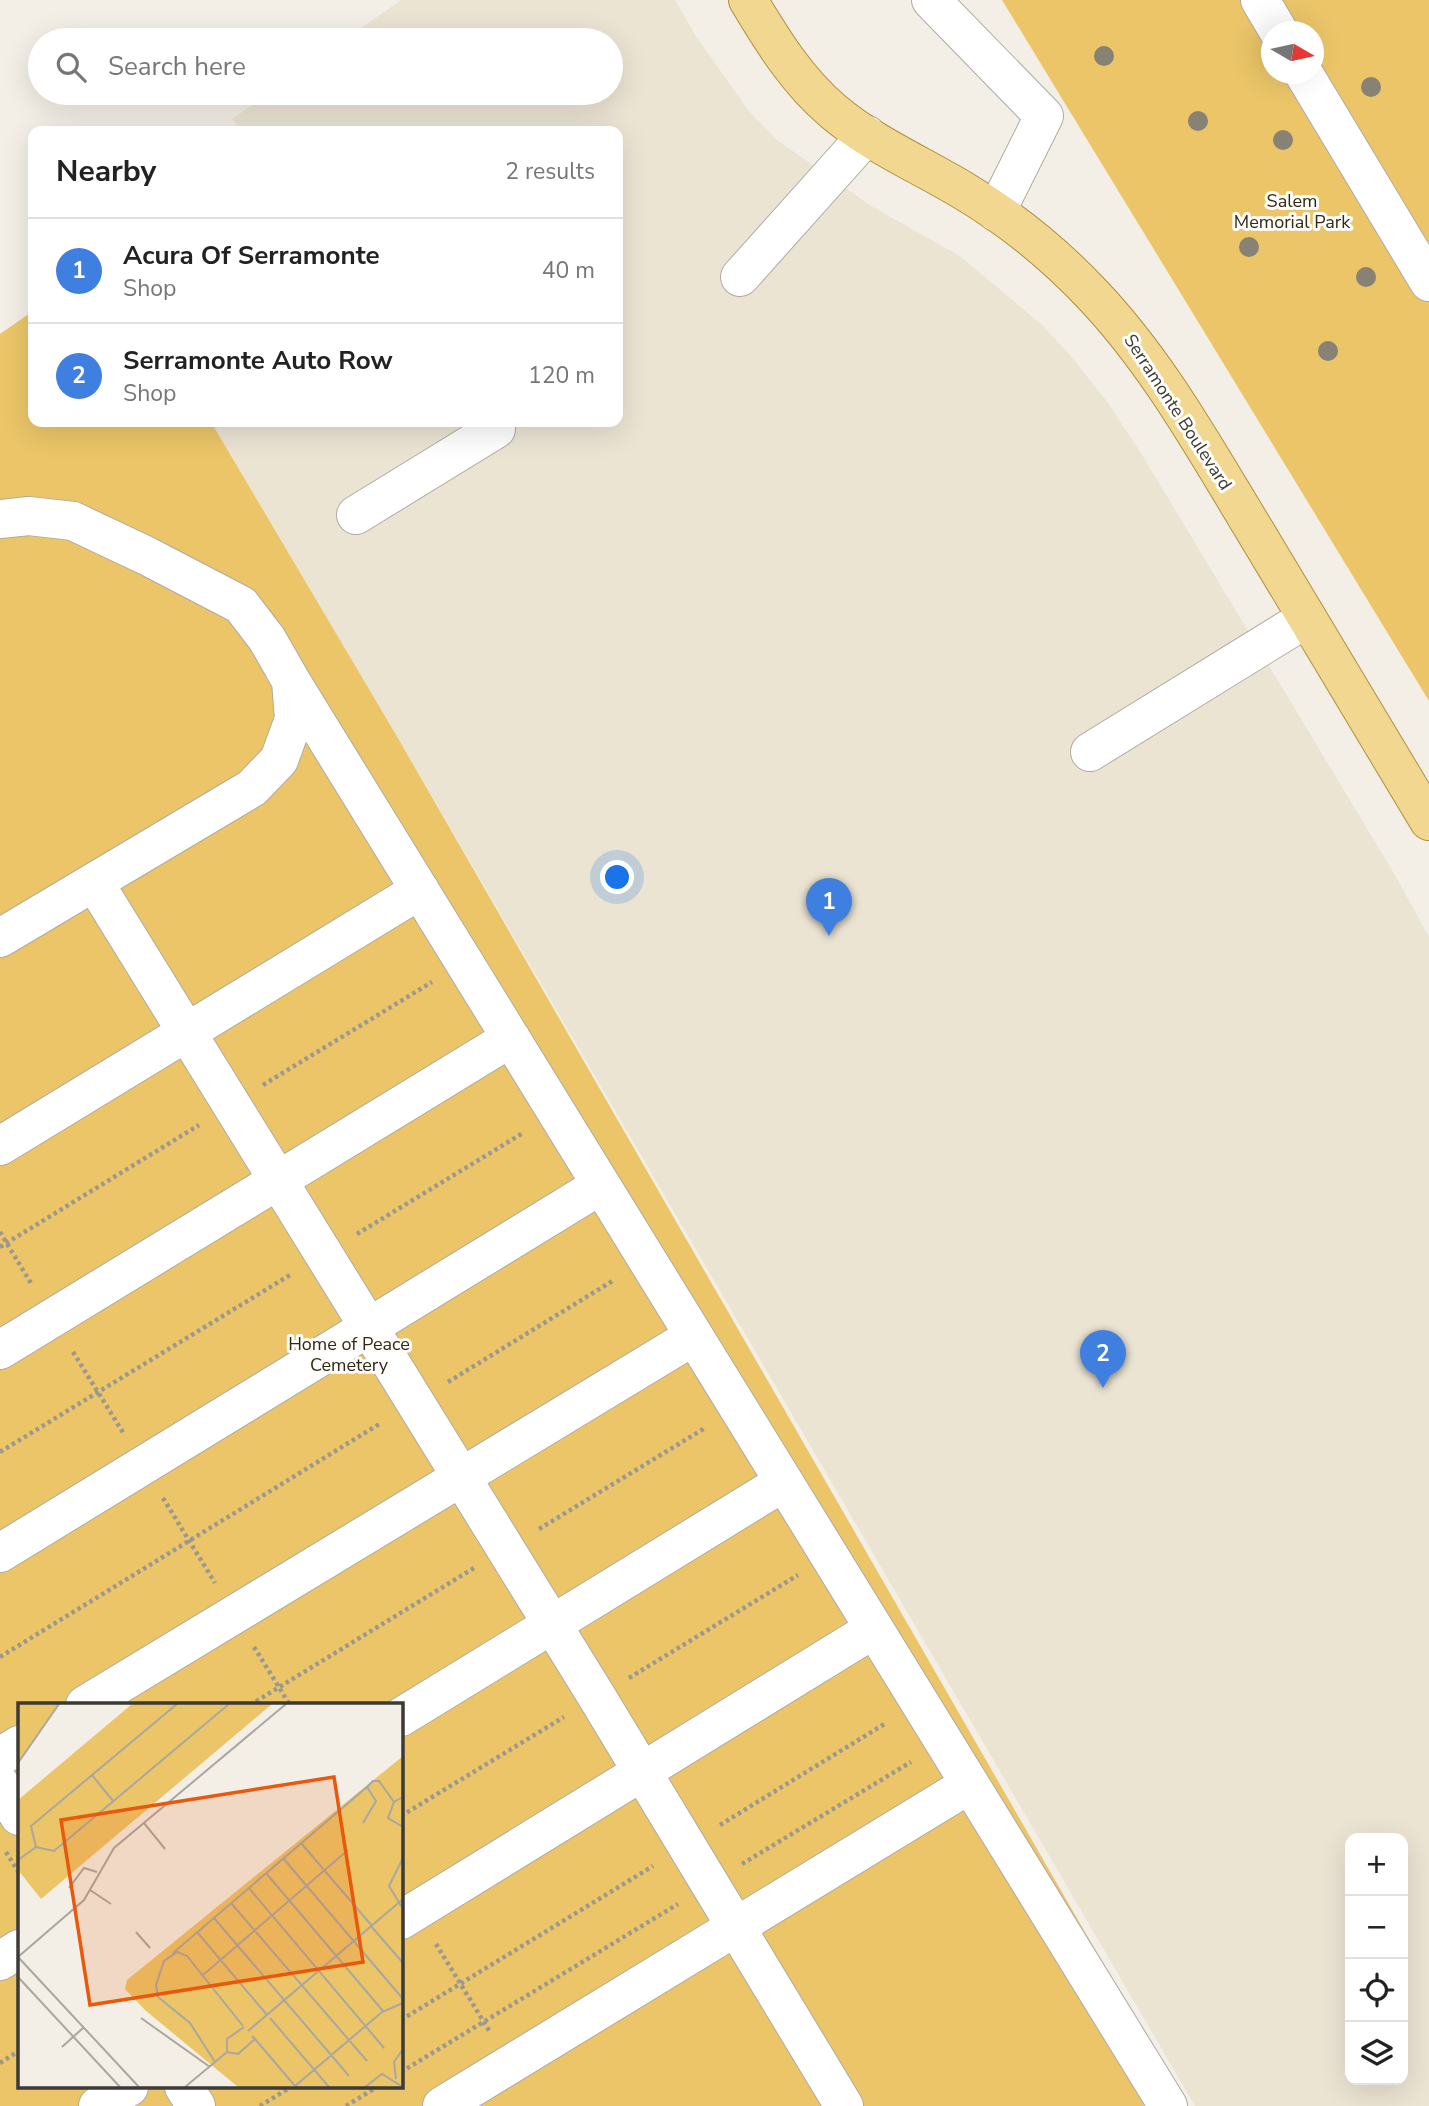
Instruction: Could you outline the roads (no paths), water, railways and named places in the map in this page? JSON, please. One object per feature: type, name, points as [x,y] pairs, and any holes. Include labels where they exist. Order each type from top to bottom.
[{"type":"main road","name":"Serramonte Boulevard","points":[[748,0],[802,81],[833,111],[867,135],[996,212],[1070,271],[1134,342],[1216,467],[1429,821]]},
{"type":"lane","points":[[931,0],[1044,116],[996,212]]},
{"type":"lane","points":[[1260,0],[1272,21]]},
{"type":"lane","points":[[1310,84],[1429,282]]},
{"type":"lane","points":[[740,276],[867,135]]},
{"type":"lane","points":[[356,515],[496,429]]},
{"type":"lane","points":[[0,519],[29,516],[73,521],[241,605],[267,639],[1168,2106]]},
{"type":"lane","points":[[1090,752],[1307,618]]},
{"type":"lane","points":[[0,938],[252,788],[279,760],[294,719],[291,681]]},
{"type":"lane","points":[[94,882],[462,1476],[844,2106]]},
{"type":"lane","points":[[0,1146],[420,890]]},
{"type":"lane","points":[[0,1350],[511,1038]]},
{"type":"lane","points":[[0,1553],[601,1185]]},
{"type":"lane","points":[[88,1703],[694,1336]]},
{"type":"lane","points":[[402,1716],[784,1482]]},
{"type":"lane","points":[[408,1916],[874,1629]]},
{"type":"lane","points":[[0,1757],[18,1746]]},
{"type":"lane","points":[[0,1784],[12,1832]]},
{"type":"lane","points":[[442,2106],[970,1784]]},
{"type":"lane","points":[[0,1961],[18,1950]]},
{"type":"lane","points":[[97,2106],[127,2088]]},
{"type":"lane","points":[[185,2088],[196,2106]]},
{"type":"place","name":"Acura Of Serramonte","points":[[829,936]]},
{"type":"place","name":"Serramonte Auto Row","points":[[1103,1388]]},
{"type":"park label","name":"Salem Memorial Park","points":[[1292,211]]},
{"type":"park label","name":"Home of Peace Cemetery","points":[[349,1354]]}]
